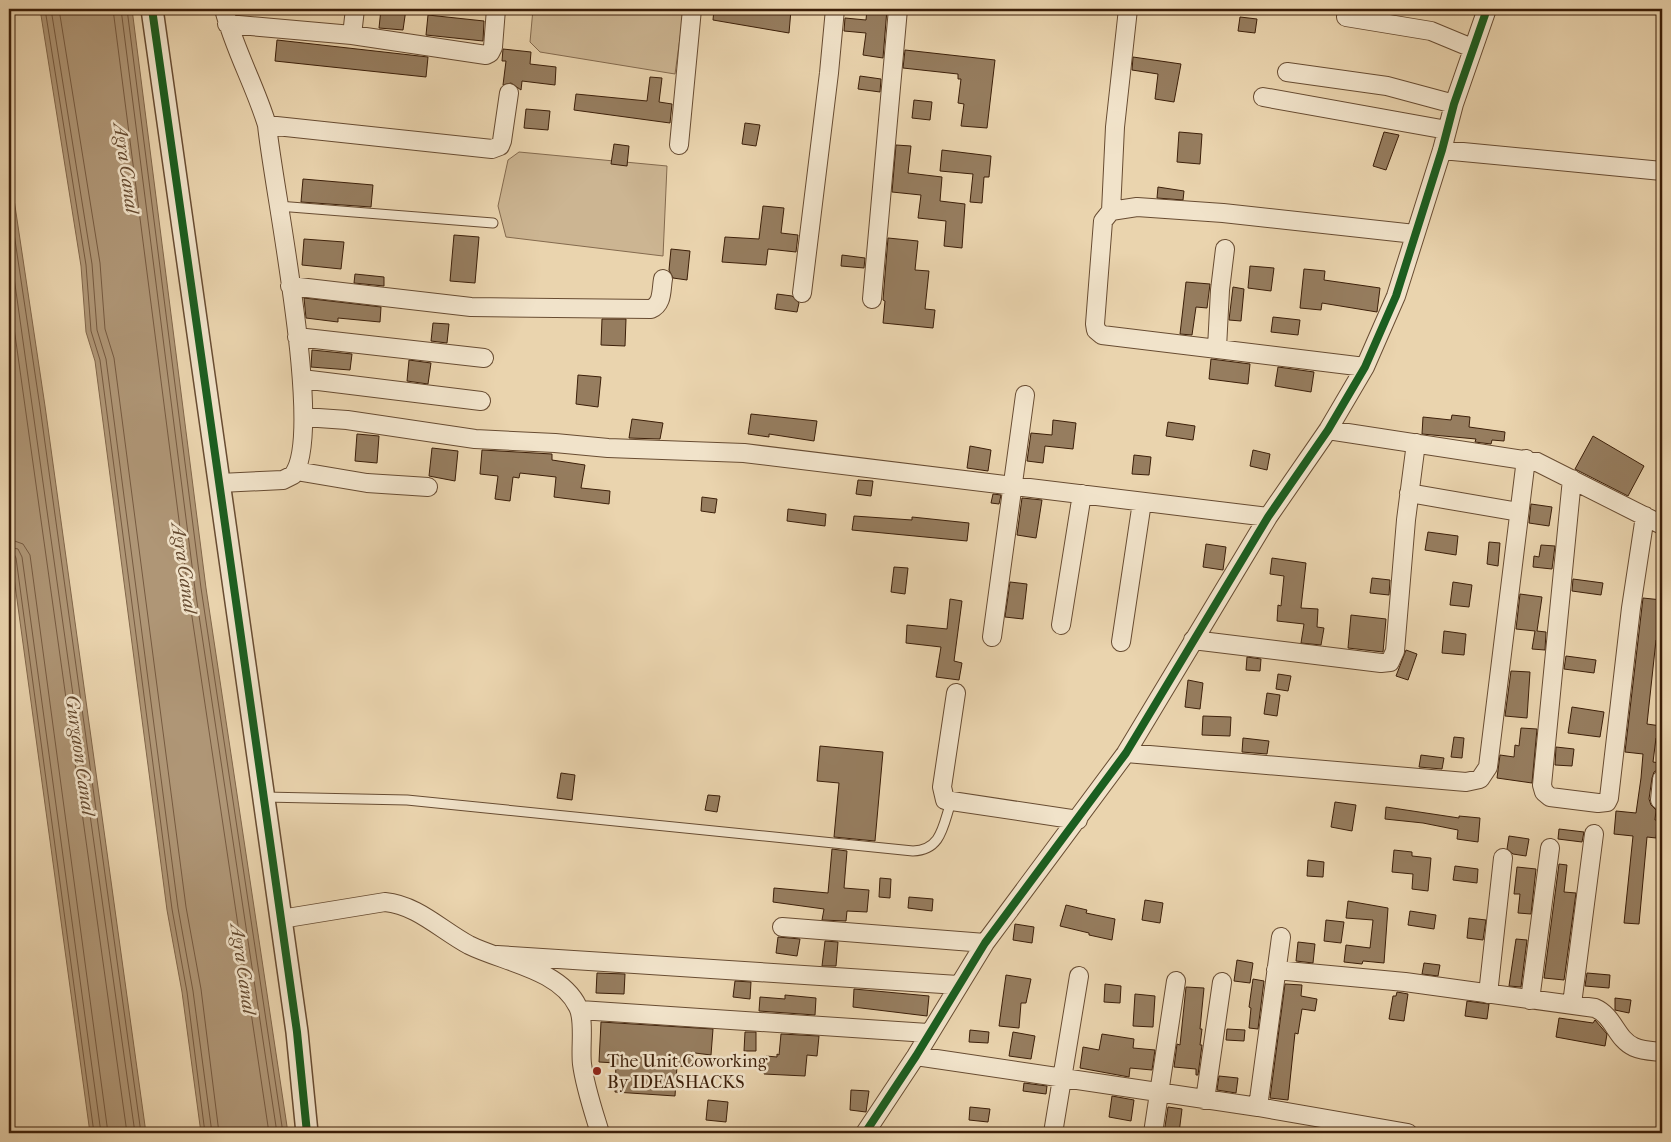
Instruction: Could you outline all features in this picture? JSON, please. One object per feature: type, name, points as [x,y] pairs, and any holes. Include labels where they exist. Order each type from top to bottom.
[{"type":"street","points":[[152,9],[297,1032],[307,1133]]},
{"type":"street","points":[[352,35],[355,9]]},
{"type":"street","points":[[226,16],[486,55],[490,53],[493,46],[496,9]]},
{"type":"street","points":[[679,145],[692,9]]},
{"type":"street","points":[[802,293],[829,73],[834,9]]},
{"type":"street","points":[[872,299],[898,9]]},
{"type":"street","points":[[1111,210],[1115,127],[1128,9]]},
{"type":"street","points":[[864,1133],[916,1056],[984,943],[1078,820],[1126,753],[1268,518],[1328,430],[1365,368],[1396,296],[1442,150],[1482,10]]},
{"type":"street","points":[[220,483],[283,480],[289,478],[296,471],[301,457],[304,417],[297,337],[267,125],[257,93],[226,16]]},
{"type":"street","points":[[1346,17],[1431,31],[1472,48]]},
{"type":"street","points":[[1286,72],[1387,86],[1454,104]]},
{"type":"street","points":[[267,125],[492,149],[500,146],[502,141],[508,93]]},
{"type":"street","points":[[1263,97],[1447,130]]},
{"type":"street","points":[[1442,150],[1662,171]]},
{"type":"street","points":[[1365,368],[1217,348],[1109,337],[1098,332],[1095,324],[1102,228],[1106,215],[1111,210],[1137,207],[1214,212],[1415,234]]},
{"type":"street","points":[[1217,348],[1220,290],[1225,249]]},
{"type":"street","points":[[290,286],[462,306],[651,309],[656,307],[660,300],[662,279]]},
{"type":"street","points":[[297,337],[484,358]]},
{"type":"street","points":[[302,379],[481,401]]},
{"type":"street","points":[[992,637],[1025,396]]},
{"type":"street","points":[[304,417],[347,420],[475,439],[608,448],[744,453],[1013,488],[1082,494],[1268,518]]},
{"type":"street","points":[[1328,430],[1526,459],[1546,465],[1662,525]]},
{"type":"street","points":[[1193,640],[1381,663],[1390,662],[1395,650],[1416,443]]},
{"type":"street","points":[[1126,753],[1466,782],[1480,778],[1488,768],[1526,459]]},
{"type":"street","points":[[296,471],[367,483],[428,487]]},
{"type":"street","points":[[1572,479],[1542,785],[1550,798],[1598,803],[1607,802],[1609,798],[1631,608],[1645,516]]},
{"type":"street","points":[[1410,493],[1519,512]]},
{"type":"street","points":[[1061,625],[1082,494]]},
{"type":"street","points":[[1121,642],[1142,502]]},
{"type":"street","points":[[956,693],[942,787],[943,796],[951,802],[1078,820]]},
{"type":"street","points":[[1660,800],[1662,779]]},
{"type":"street","points":[[1572,1004],[1594,834]]},
{"type":"street","points":[[1530,1000],[1550,848]]},
{"type":"street","points":[[1488,994],[1503,858]]},
{"type":"street","points":[[281,919],[377,903],[397,903],[413,910],[470,945],[524,965],[548,978],[570,995],[580,1010],[582,1061],[585,1082],[600,1133]]},
{"type":"street","points":[[782,928],[984,943]]},
{"type":"street","points":[[1258,1107],[1281,937]]},
{"type":"street","points":[[497,955],[958,985]]},
{"type":"street","points":[[1276,970],[1405,982],[1530,1000],[1572,1004],[1603,1011],[1621,1037],[1633,1047],[1662,1052]]},
{"type":"street","points":[[1053,1133],[1079,976]]},
{"type":"street","points":[[1153,1133],[1176,981]]},
{"type":"street","points":[[1205,1100],[1222,982]]},
{"type":"street","points":[[580,1010],[928,1034]]},
{"type":"street","points":[[916,1056],[1159,1094],[1258,1107],[1408,1133]]},
{"type":"lane","points":[[277,206],[493,223]]},
{"type":"lane","points":[[264,797],[408,800],[913,851],[926,850],[936,842],[951,802]]},
{"type":"shaded area","points":[[533,9],[684,9],[675,74],[540,52],[530,42]]},
{"type":"shaded area","points":[[519,152],[667,166],[663,256],[506,237],[498,206],[508,160]]},
{"type":"water","name":"Agra Canal","points":[[40,9],[132,9],[206,588],[288,1133],[201,1133],[182,992],[167,910],[95,361],[86,332],[81,266]]},
{"type":"water","name":"Gurgaon Canal","points":[[9,166],[45,406],[146,1133],[90,1133],[9,541]]},
{"type":"building","points":[[381,9],[406,9],[403,30],[379,28]]},
{"type":"building","points":[[714,9],[791,10],[789,33],[713,20]]},
{"type":"building","points":[[867,9],[887,9],[883,58],[863,55],[866,33],[844,31],[845,18],[866,20]]},
{"type":"building","points":[[428,15],[484,21],[483,41],[426,35]]},
{"type":"building","points":[[1240,17],[1257,19],[1255,33],[1238,31]]},
{"type":"building","points":[[277,40],[428,57],[426,77],[275,61]]},
{"type":"building","points":[[503,49],[531,52],[530,64],[556,67],[555,85],[522,81],[521,90],[511,83],[503,85],[506,61],[502,61]]},
{"type":"building","points":[[905,50],[995,60],[987,128],[961,126],[964,104],[958,103],[961,79],[958,79],[958,74],[903,68]]},
{"type":"building","points":[[1133,57],[1181,64],[1174,102],[1155,99],[1158,74],[1132,70]]},
{"type":"building","points":[[860,76],[881,79],[880,92],[858,89]]},
{"type":"building","points":[[650,77],[662,78],[659,102],[672,104],[670,123],[574,110],[576,94],[647,101]]},
{"type":"building","points":[[914,100],[932,102],[930,120],[912,118]]},
{"type":"building","points":[[526,109],[550,111],[548,130],[524,128]]},
{"type":"building","points":[[745,123],[760,125],[756,146],[742,144]]},
{"type":"building","points":[[1179,132],[1202,134],[1200,164],[1177,162]]},
{"type":"building","points":[[1384,132],[1399,135],[1386,170],[1373,166]]},
{"type":"building","points":[[614,144],[629,146],[627,166],[611,164]]},
{"type":"building","points":[[896,145],[911,146],[908,173],[942,177],[940,201],[965,204],[962,248],[944,246],[946,221],[918,218],[921,195],[892,192]]},
{"type":"building","points":[[942,150],[991,156],[989,177],[984,177],[982,203],[970,202],[973,174],[940,171]]},
{"type":"building","points":[[303,179],[373,185],[371,207],[301,202]]},
{"type":"building","points":[[1158,187],[1184,191],[1183,200],[1157,198]]},
{"type":"building","points":[[763,206],[784,208],[781,233],[798,235],[796,252],[768,249],[766,265],[722,262],[725,237],[759,239]]},
{"type":"building","points":[[454,235],[479,237],[475,283],[450,281]]},
{"type":"building","points":[[888,238],[918,241],[915,270],[929,271],[925,309],[935,310],[933,328],[883,323]]},
{"type":"building","points":[[304,239],[344,242],[341,269],[302,265]]},
{"type":"building","points":[[671,249],[690,251],[687,280],[673,278],[669,270]]},
{"type":"building","points":[[842,255],[865,258],[864,268],[841,266]]},
{"type":"building","points":[[1250,266],[1274,268],[1271,291],[1248,288]]},
{"type":"building","points":[[1304,269],[1325,271],[1324,280],[1380,288],[1377,312],[1322,303],[1321,310],[1300,308]]},
{"type":"building","points":[[355,274],[384,277],[384,286],[354,283]]},
{"type":"building","points":[[1186,282],[1210,284],[1207,308],[1196,307],[1192,335],[1180,334]]},
{"type":"building","points":[[1233,287],[1244,289],[1241,321],[1229,320]]},
{"type":"building","points":[[777,294],[792,296],[799,303],[797,312],[775,309]]},
{"type":"building","points":[[304,298],[381,307],[380,322],[338,318],[338,322],[306,318]]},
{"type":"building","points":[[1273,317],[1300,320],[1298,335],[1271,332]]},
{"type":"building","points":[[602,319],[626,319],[625,346],[601,345]]},
{"type":"building","points":[[433,323],[449,324],[447,343],[431,341]]},
{"type":"building","points":[[312,350],[352,354],[350,370],[311,367]]},
{"type":"building","points":[[1211,359],[1250,364],[1248,384],[1209,379]]},
{"type":"building","points":[[409,360],[431,363],[428,384],[407,381]]},
{"type":"building","points":[[1278,367],[1314,372],[1311,392],[1275,386]]},
{"type":"building","points":[[578,375],[601,377],[598,407],[576,404]]},
{"type":"building","points":[[751,414],[817,421],[814,441],[769,434],[769,437],[748,434]]},
{"type":"building","points":[[1452,415],[1470,417],[1469,427],[1505,432],[1504,441],[1492,440],[1491,444],[1475,442],[1476,439],[1422,434],[1423,417],[1451,420]]},
{"type":"building","points":[[632,419],[663,423],[660,439],[629,438]]},
{"type":"building","points":[[1053,420],[1076,423],[1073,449],[1045,446],[1043,463],[1027,461],[1031,433],[1052,435]]},
{"type":"building","points":[[1168,422],[1195,426],[1193,440],[1166,436]]},
{"type":"building","points":[[357,434],[379,436],[377,463],[355,461]]},
{"type":"building","points":[[1593,436],[1644,466],[1628,496],[1575,469]]},
{"type":"building","points":[[970,446],[991,450],[988,471],[967,468]]},
{"type":"building","points":[[432,448],[458,451],[455,481],[429,476]]},
{"type":"building","points":[[482,450],[552,454],[552,460],[585,465],[581,488],[610,491],[609,504],[554,497],[556,477],[520,473],[519,478],[513,477],[510,501],[495,499],[498,476],[480,474]]},
{"type":"building","points":[[1253,450],[1270,454],[1267,470],[1250,466]]},
{"type":"building","points":[[1134,455],[1151,457],[1149,475],[1132,474]]},
{"type":"building","points":[[858,480],[873,481],[871,496],[856,494]]},
{"type":"building","points":[[993,494],[1001,495],[999,504],[991,503]]},
{"type":"building","points":[[702,497],[717,499],[715,513],[701,511]]},
{"type":"building","points":[[1022,498],[1042,500],[1036,538],[1017,535]]},
{"type":"building","points":[[1531,504],[1552,507],[1549,526],[1529,523]]},
{"type":"building","points":[[788,509],[826,514],[825,526],[787,521]]},
{"type":"building","points":[[854,516],[912,520],[912,517],[969,523],[967,541],[852,530]]},
{"type":"building","points":[[1428,532],[1458,536],[1456,555],[1425,550]]},
{"type":"building","points":[[1489,542],[1500,543],[1498,566],[1487,564]]},
{"type":"building","points":[[1206,544],[1226,547],[1223,570],[1203,567]]},
{"type":"building","points":[[1541,545],[1555,546],[1552,569],[1533,567],[1534,556],[1539,557]]},
{"type":"building","points":[[1272,558],[1306,563],[1301,608],[1318,609],[1317,627],[1324,628],[1321,645],[1301,643],[1304,624],[1277,621],[1278,605],[1281,606],[1284,576],[1270,574]]},
{"type":"building","points":[[894,567],[908,568],[905,594],[891,592]]},
{"type":"building","points":[[1372,578],[1390,580],[1389,595],[1370,593]]},
{"type":"building","points":[[1573,579],[1603,583],[1601,595],[1572,591]]},
{"type":"building","points":[[1010,582],[1027,584],[1023,619],[1005,617]]},
{"type":"building","points":[[1453,582],[1472,585],[1469,607],[1450,605]]},
{"type":"building","points":[[1520,594],[1542,597],[1537,631],[1546,632],[1545,650],[1532,649],[1535,631],[1516,629]]},
{"type":"building","points":[[1643,598],[1662,600],[1662,640],[1656,640],[1647,724],[1661,726],[1659,738],[1656,738],[1653,762],[1660,763],[1659,769],[1654,772],[1652,778],[1649,799],[1651,805],[1656,810],[1655,820],[1658,820],[1656,838],[1647,837],[1639,924],[1624,923],[1633,836],[1614,834],[1616,811],[1636,813],[1641,778],[1643,754],[1625,752]]},
{"type":"building","points":[[950,599],[962,601],[954,661],[962,663],[959,680],[936,677],[941,647],[906,643],[907,625],[947,629]]},
{"type":"building","points":[[1351,615],[1386,619],[1383,652],[1348,648]]},
{"type":"building","points":[[1444,631],[1466,634],[1464,655],[1442,653]]},
{"type":"building","points":[[1406,650],[1417,654],[1408,680],[1396,676]]},
{"type":"building","points":[[1566,656],[1596,660],[1594,673],[1564,669]]},
{"type":"building","points":[[1247,657],[1261,659],[1260,671],[1246,670]]},
{"type":"building","points":[[1511,671],[1530,672],[1527,718],[1505,716]]},
{"type":"building","points":[[1278,674],[1291,676],[1288,691],[1276,689]]},
{"type":"building","points":[[1188,680],[1203,683],[1200,709],[1185,707]]},
{"type":"building","points":[[1267,693],[1280,695],[1277,716],[1264,714]]},
{"type":"building","points":[[1572,707],[1604,712],[1600,737],[1568,733]]},
{"type":"building","points":[[1203,716],[1231,717],[1230,736],[1202,735]]},
{"type":"building","points":[[1521,728],[1537,729],[1532,783],[1497,778],[1500,755],[1514,757],[1515,745],[1519,746]]},
{"type":"building","points":[[1454,737],[1464,738],[1462,758],[1451,757]]},
{"type":"building","points":[[1243,738],[1269,741],[1267,754],[1242,752]]},
{"type":"building","points":[[820,746],[883,752],[875,841],[834,837],[839,783],[817,781]]},
{"type":"building","points":[[1556,747],[1574,749],[1572,766],[1555,765]]},
{"type":"building","points":[[1421,755],[1444,758],[1442,769],[1419,767]]},
{"type":"building","points":[[561,773],[575,775],[572,800],[557,798]]},
{"type":"building","points":[[708,795],[720,796],[717,812],[705,810]]},
{"type":"building","points":[[1335,802],[1356,805],[1352,831],[1331,827]]},
{"type":"building","points":[[1386,807],[1459,818],[1459,816],[1480,818],[1478,842],[1457,839],[1458,830],[1423,823],[1385,819]]},
{"type":"building","points":[[1559,829],[1584,832],[1582,842],[1558,839]]},
{"type":"building","points":[[1509,836],[1529,839],[1526,856],[1513,854],[1507,849]]},
{"type":"building","points":[[832,849],[847,851],[844,888],[869,890],[867,912],[847,911],[846,921],[822,920],[824,909],[773,902],[774,888],[828,893]]},
{"type":"building","points":[[1394,850],[1412,852],[1412,856],[1431,858],[1428,891],[1412,889],[1413,874],[1392,872]]},
{"type":"building","points":[[1308,860],[1324,862],[1323,877],[1307,876]]},
{"type":"building","points":[[1559,864],[1567,865],[1564,892],[1576,893],[1564,980],[1544,978]]},
{"type":"building","points":[[1455,866],[1478,869],[1477,883],[1453,880]]},
{"type":"building","points":[[1517,867],[1536,869],[1531,914],[1518,913],[1520,894],[1514,894]]},
{"type":"building","points":[[880,878],[891,879],[890,898],[879,897]]},
{"type":"building","points":[[909,897],[933,899],[932,911],[908,908]]},
{"type":"building","points":[[1145,900],[1163,903],[1160,923],[1142,920]]},
{"type":"building","points":[[1348,901],[1388,908],[1384,963],[1363,961],[1362,964],[1344,962],[1346,945],[1370,948],[1373,920],[1346,918]]},
{"type":"building","points":[[1066,905],[1087,910],[1086,913],[1115,919],[1112,940],[1060,926]]},
{"type":"building","points":[[1410,911],[1436,915],[1434,929],[1408,925]]},
{"type":"building","points":[[1469,918],[1486,920],[1483,940],[1467,938]]},
{"type":"building","points":[[1326,920],[1344,922],[1341,943],[1324,941]]},
{"type":"building","points":[[1015,924],[1034,927],[1032,943],[1013,940]]},
{"type":"building","points":[[778,937],[800,939],[797,956],[776,953]]},
{"type":"building","points":[[1516,939],[1527,940],[1521,987],[1509,986]]},
{"type":"building","points":[[825,941],[838,942],[836,966],[822,966]]},
{"type":"building","points":[[1298,942],[1315,944],[1313,963],[1296,961]]},
{"type":"building","points":[[1237,960],[1253,963],[1250,983],[1234,981]]},
{"type":"building","points":[[1424,963],[1440,965],[1438,976],[1422,974]]},
{"type":"building","points":[[597,973],[625,974],[624,994],[596,993]]},
{"type":"building","points":[[1587,973],[1610,975],[1609,988],[1585,986]]},
{"type":"building","points":[[1006,975],[1031,979],[1026,1003],[1021,1003],[1019,1028],[999,1026]]},
{"type":"building","points":[[1253,979],[1264,981],[1258,1029],[1249,1028],[1251,1008],[1249,1007]]},
{"type":"building","points":[[735,981],[751,982],[750,999],[733,997]]},
{"type":"building","points":[[1105,984],[1121,986],[1120,1003],[1104,1002]]},
{"type":"building","points":[[1285,984],[1302,985],[1301,996],[1317,999],[1315,1011],[1302,1009],[1298,1034],[1295,1033],[1288,1100],[1270,1098]]},
{"type":"building","points":[[1186,987],[1204,988],[1200,1029],[1202,1029],[1200,1045],[1202,1045],[1198,1075],[1196,1075],[1196,1069],[1174,1067],[1177,1044],[1180,1045]]},
{"type":"building","points":[[854,989],[929,996],[927,1016],[853,1007]]},
{"type":"building","points":[[1397,992],[1408,994],[1404,1021],[1389,1019],[1393,996],[1396,996]]},
{"type":"building","points":[[1135,994],[1155,996],[1153,1027],[1133,1026]]},
{"type":"building","points":[[785,995],[816,998],[815,1015],[759,1011],[760,997],[785,999]]},
{"type":"building","points":[[1615,998],[1631,1000],[1629,1013],[1615,1010]]},
{"type":"building","points":[[1467,1001],[1489,1004],[1487,1019],[1465,1016]]},
{"type":"building","points":[[1559,1018],[1593,1023],[1595,1020],[1607,1034],[1605,1046],[1556,1037]]},
{"type":"building","points":[[601,1022],[713,1029],[711,1055],[695,1053],[693,1067],[677,1066],[675,1096],[615,1092],[616,1063],[599,1062]]},
{"type":"building","points":[[1227,1029],[1245,1030],[1244,1041],[1226,1040]]},
{"type":"building","points":[[970,1030],[989,1032],[988,1043],[969,1042]]},
{"type":"building","points":[[745,1032],[756,1032],[756,1051],[744,1051]]},
{"type":"building","points":[[1013,1032],[1035,1036],[1031,1059],[1009,1056]]},
{"type":"building","points":[[781,1034],[819,1036],[817,1056],[807,1055],[805,1076],[764,1074],[766,1056],[777,1057],[777,1054],[779,1055]]},
{"type":"building","points":[[1102,1034],[1134,1039],[1133,1048],[1155,1050],[1152,1070],[1130,1068],[1129,1077],[1080,1068],[1083,1047],[1099,1050]]},
{"type":"building","points":[[1219,1076],[1238,1078],[1236,1093],[1217,1090]]},
{"type":"building","points":[[1024,1083],[1047,1086],[1046,1094],[1023,1091]]},
{"type":"building","points":[[851,1090],[869,1091],[866,1112],[850,1110]]},
{"type":"building","points":[[1112,1096],[1134,1100],[1131,1121],[1109,1117]]},
{"type":"building","points":[[708,1100],[728,1102],[726,1122],[706,1120]]},
{"type":"building","points":[[970,1107],[990,1109],[988,1122],[969,1120]]},
{"type":"building","points":[[1168,1107],[1182,1109],[1179,1133],[1164,1133]]},
{"type":"cycle path","points":[[152,9],[297,1032],[307,1133]]},
{"type":"cycle path","points":[[865,1133],[916,1056],[985,943],[1126,753],[1268,517],[1328,430],[1365,367],[1396,296],[1442,150],[1454,104],[1487,9]]},
{"type":"place","name":"The Unit Coworking By IDEASHACKS","points":[[597,1071]]}]
